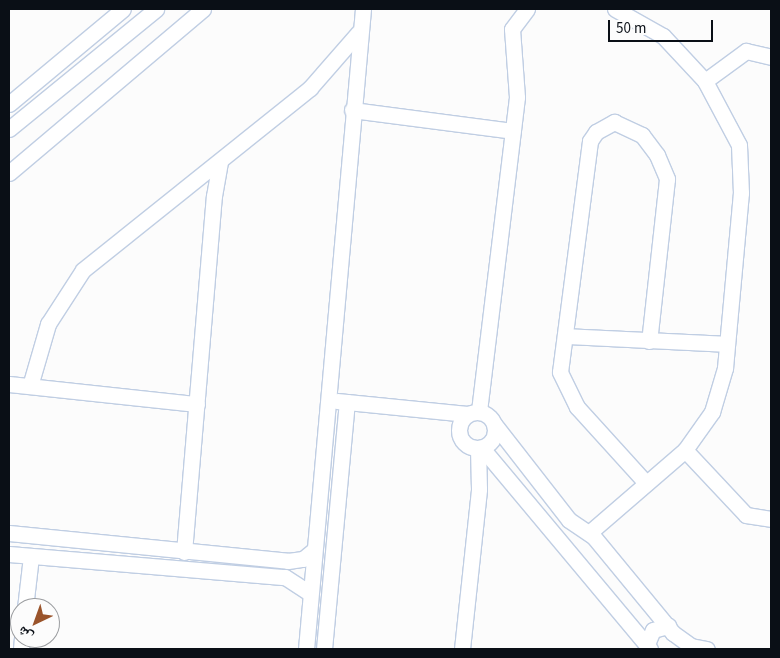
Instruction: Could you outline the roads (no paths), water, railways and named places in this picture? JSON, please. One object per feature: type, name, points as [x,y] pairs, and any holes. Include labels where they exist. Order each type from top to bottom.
[{"type":"street","points":[[9,104],[123,9]]},
{"type":"street","points":[[9,129],[156,9]]},
{"type":"street","points":[[9,173],[203,9]]},
{"type":"street","points":[[306,649],[314,550],[330,400],[358,32],[363,9]]},
{"type":"street","points":[[528,9],[512,29],[518,83],[513,130],[473,412],[460,423],[460,435],[466,444],[480,448],[579,560],[648,646]]},
{"type":"street","points":[[579,560],[584,550],[594,538],[646,484],[685,450],[712,412],[727,344],[742,170],[730,121],[705,81],[642,14],[616,9]]},
{"type":"street","points":[[30,386],[48,324],[83,270],[220,162],[320,78],[358,32]]},
{"type":"street","points":[[705,81],[746,51],[771,57]]},
{"type":"street","points":[[352,110],[513,130]]},
{"type":"street","points":[[646,484],[569,396],[560,372],[590,141],[596,132],[614,122],[629,125],[642,135],[657,155],[666,179],[649,341]]},
{"type":"street","points":[[184,552],[220,162]]},
{"type":"street","points":[[565,336],[727,344]]},
{"type":"street","points":[[9,384],[197,404]]},
{"type":"street","points":[[330,400],[473,412],[495,425],[568,520],[594,538],[686,646],[707,649]]},
{"type":"street","points":[[324,649],[347,402]]},
{"type":"street","points":[[480,448],[493,438],[495,425]]},
{"type":"street","points":[[462,649],[479,489],[480,448]]},
{"type":"street","points":[[685,450],[746,515],[771,519]]},
{"type":"street","points":[[557,535],[565,532],[568,520]]},
{"type":"street","points":[[9,533],[184,552],[296,561],[314,550]]},
{"type":"street","points":[[9,554],[285,577],[311,591]]},
{"type":"street","points":[[27,598],[31,556]]},
{"type":"street","points":[[311,591],[321,585],[330,591]]},
{"type":"street","points":[[648,646],[653,630],[668,626]]}]
